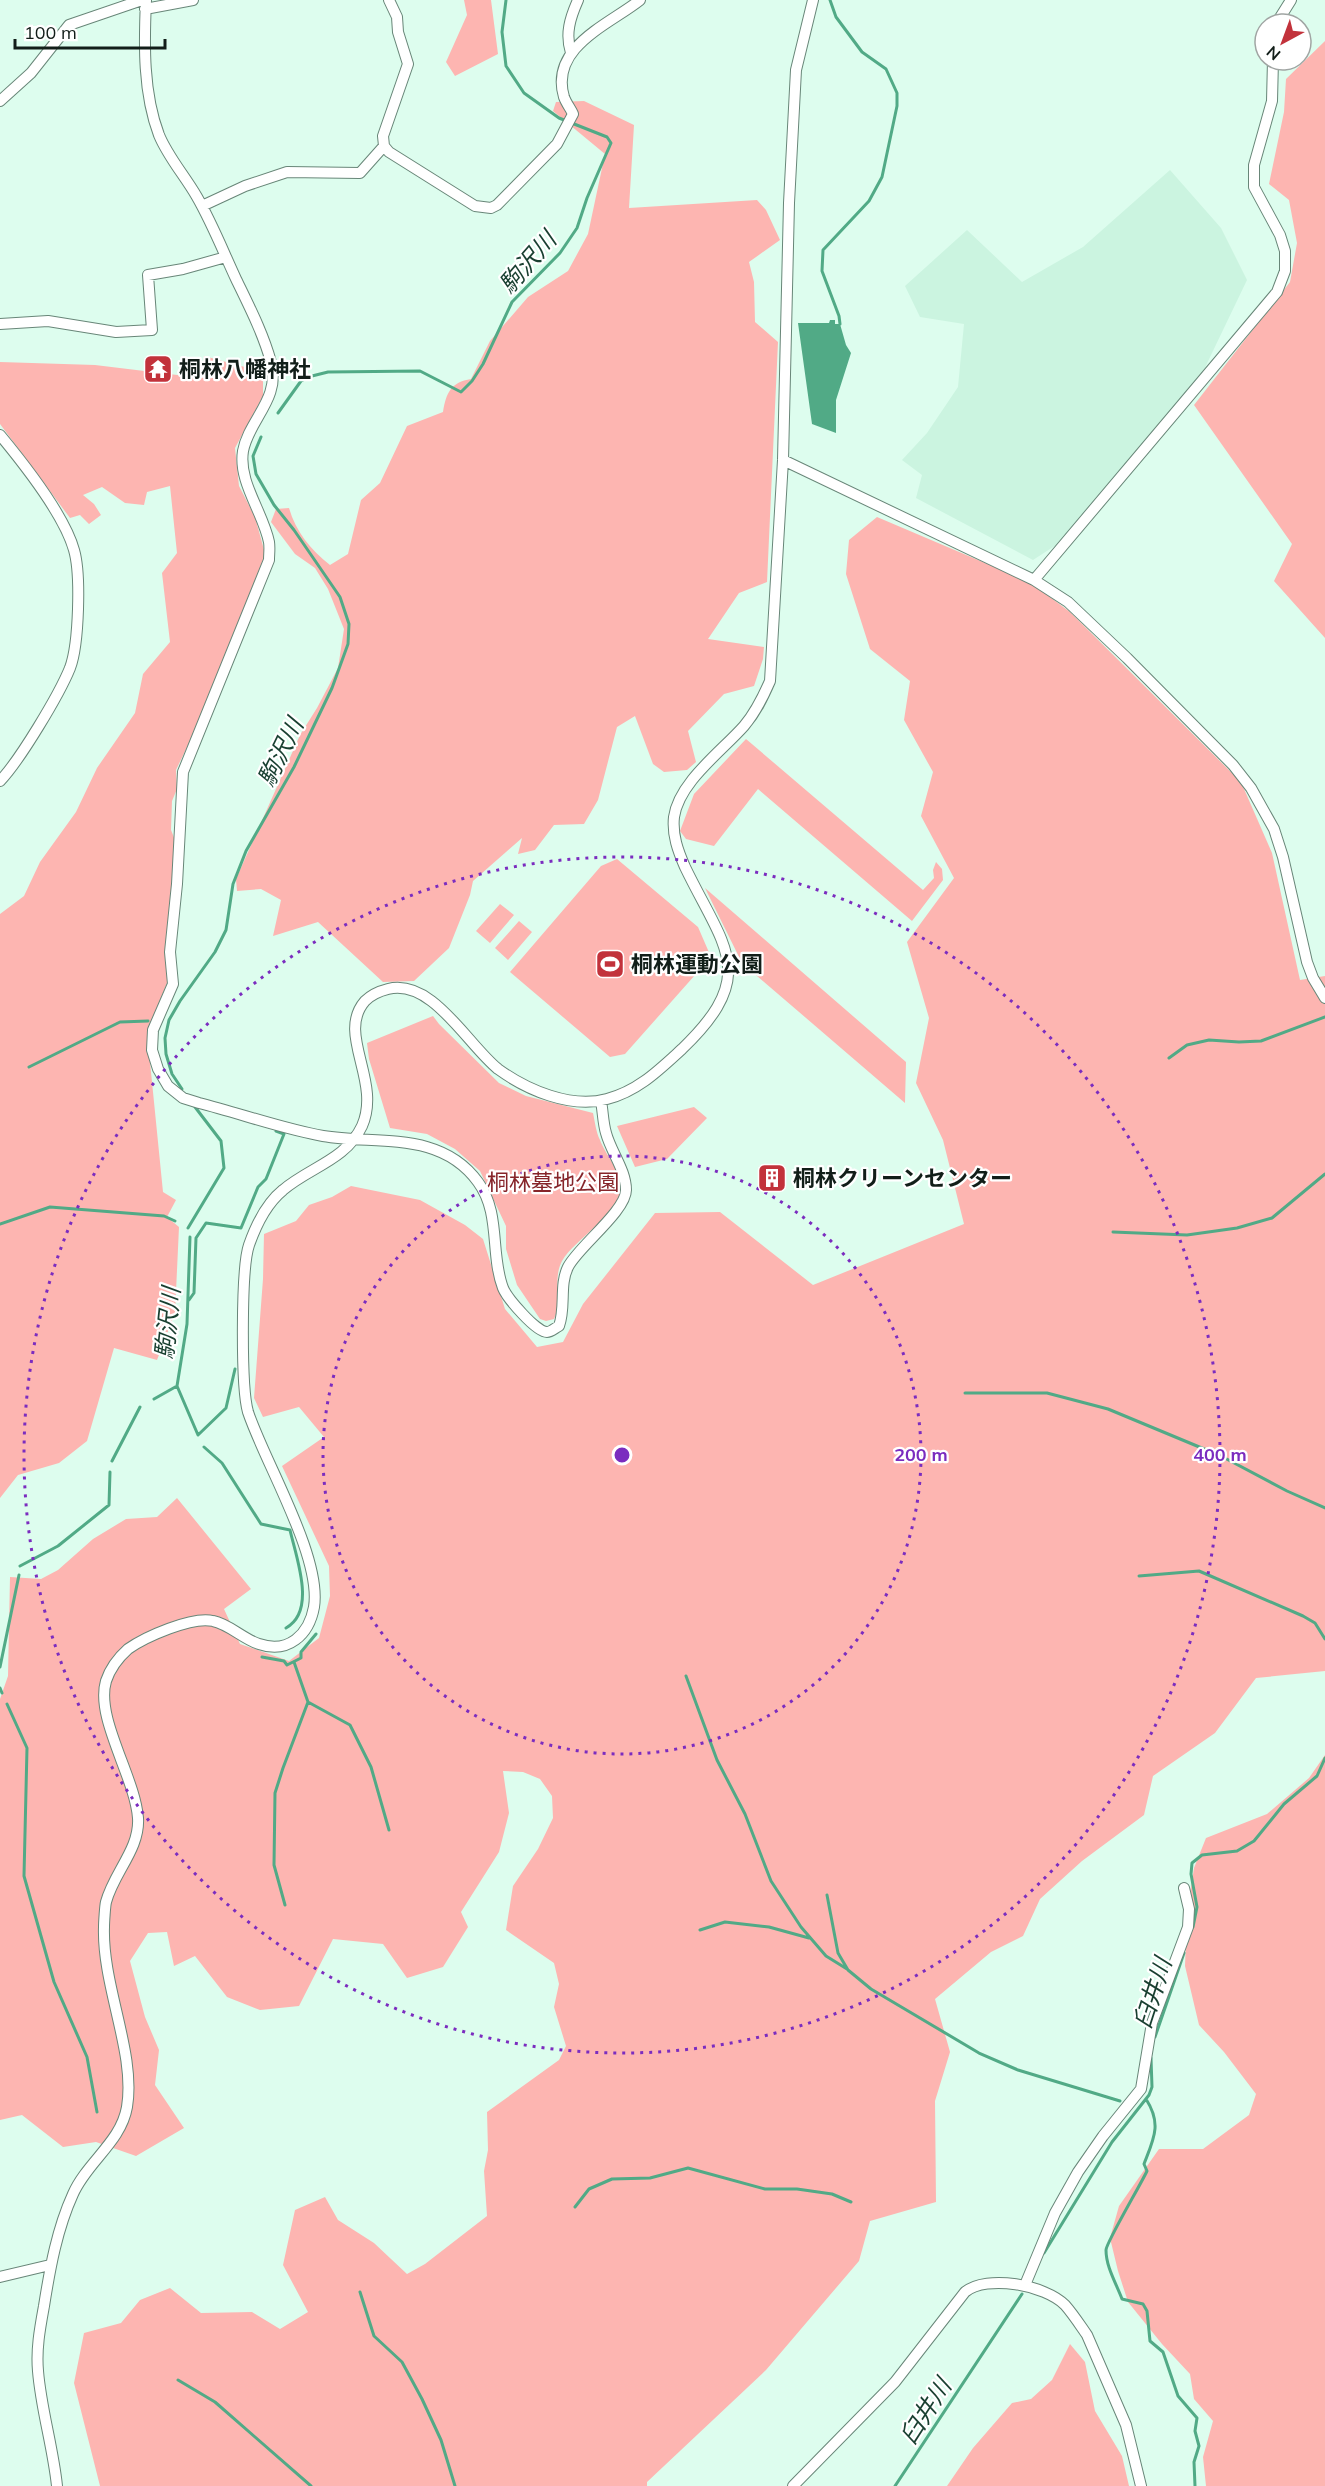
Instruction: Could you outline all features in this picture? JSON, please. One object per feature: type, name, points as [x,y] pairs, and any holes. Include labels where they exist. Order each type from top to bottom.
[{"type":"street","points":[[0,100],[31,73],[69,25],[145,3],[193,0]]},
{"type":"street","points":[[389,0],[397,17],[398,32],[408,64],[383,136],[384,146],[389,152],[475,206],[491,208],[497,205],[562,137],[573,114],[564,97],[563,76],[571,53],[594,30],[622,14],[640,0]]},
{"type":"street","points":[[571,53],[567,39],[570,17],[578,0]]},
{"type":"street","points":[[57,2486],[38,2369],[37,2348],[50,2265],[62,2220],[75,2188],[120,2129],[128,2105],[125,2058],[107,1975],[103,1933],[105,1904],[138,1836],[138,1812],[104,1707],[104,1687],[111,1670],[124,1652],[153,1635],[190,1622],[209,1619],[260,1645],[280,1647],[297,1640],[309,1626],[316,1590],[303,1544],[246,1407],[244,1277],[246,1253],[268,1207],[279,1193],[339,1156],[356,1138],[367,1116],[369,1099],[356,1043],[356,1018],[366,1000],[375,994],[407,987],[430,999],[502,1072],[530,1088],[555,1097],[601,1101],[639,1085],[665,1064],[709,1019],[725,994],[730,971],[727,951],[677,849],[675,811],[682,792],[749,720],[762,700],[770,681],[783,460],[789,203],[796,70],[803,33],[813,0]]},
{"type":"street","points":[[145,3],[150,106],[160,137],[202,206],[256,322],[272,364],[272,382],[268,402],[247,438],[243,453],[244,471],[269,543],[269,560],[183,772],[171,952],[173,984],[153,1030],[152,1050],[158,1069],[168,1086],[183,1098],[322,1136],[396,1140],[427,1146],[451,1156],[478,1182],[485,1197],[494,1226],[504,1290],[532,1324],[546,1332],[559,1326],[563,1314],[564,1282],[568,1266],[619,1207],[626,1193],[625,1179],[606,1133],[601,1101]]},
{"type":"street","points":[[1034,580],[1277,292],[1285,271],[1285,251],[1280,234],[1254,187],[1254,165],[1272,101],[1273,72]]},
{"type":"street","points":[[202,206],[245,186],[287,172],[360,173],[384,146]]},
{"type":"street","points":[[0,324],[48,321],[116,332],[152,330],[148,275],[183,269],[226,257]]},
{"type":"street","points":[[0,435],[48,500],[74,548],[77,565],[76,627],[70,668],[37,727],[0,781]]},
{"type":"street","points":[[783,460],[1034,580],[1068,602],[1127,658],[1233,765],[1251,788],[1274,829],[1283,857],[1307,962],[1325,998]]},
{"type":"street","points":[[1025,2285],[1055,2213],[1078,2172],[1103,2136],[1141,2089],[1152,2023],[1188,1927],[1189,1909],[1184,1888]]},
{"type":"street","points":[[0,2277],[50,2265]]},
{"type":"street","points":[[793,2486],[895,2382],[965,2292],[974,2285],[995,2282],[1025,2285],[1064,2303],[1087,2335],[1126,2425],[1141,2486]]},
{"type":"shaded area","points":[[1170,170],[1221,228],[1247,280],[1200,378],[1070,536],[1033,560],[916,498],[922,475],[902,460],[927,433],[958,387],[964,324],[920,317],[905,286],[967,230],[1022,282],[1083,247]]},
{"type":"shaded area","points":[[830,320],[835,320],[835,324],[840,324],[846,345],[851,353],[836,400],[836,433],[812,424],[798,323],[829,323]]},
{"type":"green space","points":[[464,0],[491,0],[498,54],[455,76],[446,62],[467,15]]},
{"type":"green space","points":[[1325,41],[1325,638],[1274,581],[1292,544],[1194,405],[1290,282],[1297,243],[1289,200],[1269,184],[1284,112],[1286,79],[1293,72],[1313,72],[1313,53]]},
{"type":"green space","points":[[584,101],[634,125],[629,208],[757,200],[766,210],[780,240],[749,262],[754,282],[755,322],[778,342],[767,582],[739,593],[708,639],[764,647],[763,659],[754,686],[724,694],[688,731],[696,762],[687,770],[664,772],[653,764],[635,716],[617,727],[598,800],[584,824],[554,825],[535,850],[518,854],[522,838],[473,881],[470,895],[449,948],[414,981],[383,982],[318,922],[273,936],[281,900],[261,889],[237,891],[236,879],[300,735],[338,668],[344,629],[328,589],[315,568],[295,554],[271,522],[276,509],[289,508],[305,540],[330,565],[348,554],[361,500],[380,483],[407,426],[443,412],[448,394],[454,386],[471,379],[490,341],[528,297],[568,271],[588,234],[605,154],[553,111],[556,102]]},
{"type":"green space","points":[[204,356],[263,372],[263,396],[235,448],[239,486],[255,517],[266,557],[199,722],[176,770],[177,789],[172,801],[171,830],[175,840],[167,983],[147,1032],[163,1192],[176,1200],[167,1217],[179,1227],[175,1313],[157,1360],[114,1348],[87,1441],[59,1463],[18,1475],[0,1498],[0,914],[24,896],[40,862],[76,812],[97,768],[135,713],[143,674],[170,642],[162,573],[177,553],[170,486],[147,492],[144,505],[125,503],[102,487],[83,495],[94,504],[101,515],[89,524],[80,515],[70,518],[0,424],[0,362],[95,365],[202,378]]},
{"type":"green space","points":[[877,517],[1030,582],[1070,612],[1241,782],[1272,853],[1300,980],[1325,976],[1325,1671],[1256,1678],[1215,1733],[1153,1776],[1144,1815],[1082,1861],[1040,1899],[1023,1936],[991,1952],[935,1999],[950,2052],[935,2101],[936,2202],[870,2221],[859,2261],[766,2370],[647,2482],[647,2486],[100,2486],[74,2383],[84,2333],[121,2323],[140,2300],[170,2288],[201,2313],[252,2312],[280,2329],[308,2312],[283,2265],[295,2210],[325,2197],[338,2220],[374,2243],[407,2274],[425,2264],[487,2216],[484,2171],[488,2150],[487,2112],[559,2060],[566,2046],[554,2007],[559,1984],[554,1963],[506,1930],[513,1886],[538,1849],[553,1818],[552,1796],[540,1779],[523,1772],[503,1771],[509,1813],[499,1852],[461,1912],[468,1927],[443,1967],[407,1978],[383,1944],[333,1939],[299,2006],[260,2010],[227,1997],[195,1956],[174,1966],[167,1932],[148,1933],[130,1961],[145,2017],[159,2050],[155,2085],[184,2128],[136,2156],[96,2142],[63,2147],[22,2115],[0,2120],[0,1699],[8,1676],[10,1577],[41,1579],[58,1570],[93,1539],[126,1519],[157,1517],[177,1498],[251,1589],[224,1609],[240,1644],[289,1661],[319,1638],[330,1596],[329,1566],[282,1466],[324,1437],[299,1407],[263,1417],[254,1398],[264,1234],[296,1221],[309,1205],[332,1197],[351,1186],[420,1200],[465,1225],[483,1239],[505,1309],[537,1347],[563,1342],[583,1304],[655,1213],[720,1212],[813,1285],[964,1224],[943,1140],[916,1083],[929,1018],[907,942],[954,878],[921,816],[933,772],[904,720],[910,681],[870,649],[846,574],[849,540]]},
{"type":"green space","points":[[746,739],[923,890],[934,878],[933,870],[936,862],[942,869],[943,880],[912,921],[758,789],[714,846],[686,839],[680,831],[694,794]]},
{"type":"green space","name":"桐林運動公園","points":[[617,859],[698,927],[711,957],[625,1054],[610,1057],[510,972],[601,866]]},
{"type":"green space","points":[[705,888],[906,1062],[905,1103],[742,963]]},
{"type":"green space","points":[[500,904],[514,915],[490,943],[476,931]]},
{"type":"green space","points":[[519,921],[532,932],[508,960],[495,948]]},
{"type":"green space","name":"桐林墓地公園","points":[[433,1016],[499,1083],[526,1096],[593,1113],[602,1145],[618,1174],[621,1186],[614,1206],[562,1261],[558,1276],[558,1305],[554,1319],[546,1321],[540,1319],[517,1285],[506,1249],[506,1226],[480,1171],[455,1149],[427,1134],[390,1128],[369,1059],[367,1043]]},
{"type":"green space","points":[[694,1107],[707,1118],[667,1159],[635,1167],[617,1126]]},
{"type":"green space","points":[[1325,1755],[1325,2486],[1206,2486],[1203,2457],[1213,2421],[1194,2399],[1190,2374],[1128,2302],[1110,2238],[1119,2206],[1159,2149],[1203,2149],[1249,2115],[1256,2094],[1224,2052],[1199,2025],[1185,1966],[1187,1913],[1194,1868],[1206,1838],[1267,1814],[1309,1778]]},
{"type":"green space","points":[[1070,2344],[1085,2362],[1095,2411],[1122,2456],[1129,2486],[947,2486],[973,2448],[1012,2403],[1031,2399],[1052,2380]]},
{"type":"waterway","name":"駒沢川","points":[[278,413],[301,381],[328,372],[420,371],[461,392],[472,381],[483,364],[512,302],[560,253],[577,228],[587,198],[611,143],[607,137],[559,118],[524,93],[506,66],[502,32],[506,0]]},
{"type":"waterway","points":[[830,0],[836,17],[862,52],[886,69],[897,93],[897,106],[882,177],[869,201],[823,250],[822,271],[840,324]]},
{"type":"waterway","name":"駒沢川","points":[[182,1089],[172,1074],[166,1054],[165,1038],[169,1020],[215,952],[226,930],[233,884],[246,851],[294,767],[332,688],[348,644],[349,624],[340,597],[274,505],[256,474],[253,456],[261,437]]},
{"type":"waterway","points":[[1169,1058],[1187,1045],[1209,1040],[1261,1041],[1325,1017]]},
{"type":"waterway","points":[[29,1067],[120,1022],[148,1021]]},
{"type":"waterway","name":"駒沢川","points":[[188,1228],[224,1168],[221,1141],[195,1107]]},
{"type":"waterway","points":[[189,1300],[194,1293],[196,1238],[206,1223],[241,1228],[258,1187],[266,1179],[284,1134],[276,1131]]},
{"type":"waterway","points":[[1113,1232],[1187,1235],[1237,1228],[1272,1218],[1325,1174]]},
{"type":"waterway","points":[[0,1224],[50,1207],[164,1216],[175,1221]]},
{"type":"waterway","name":"駒沢川","points":[[154,1399],[177,1386],[187,1324],[190,1237]]},
{"type":"waterway","points":[[177,1386],[198,1435],[226,1408],[235,1369]]},
{"type":"waterway","points":[[965,1393],[1047,1393],[1108,1409],[1221,1456],[1325,1508]]},
{"type":"waterway","name":"駒沢川","points":[[112,1461],[140,1407]]},
{"type":"waterway","points":[[204,1447],[222,1463],[261,1524],[290,1530],[300,1568],[302,1597],[301,1609],[295,1620],[286,1628]]},
{"type":"waterway","name":"駒沢川","points":[[20,1566],[58,1546],[109,1505],[110,1472]]},
{"type":"waterway","points":[[1139,1576],[1199,1571],[1303,1616],[1315,1623],[1325,1639]]},
{"type":"waterway","name":"駒沢川","points":[[0,1667],[19,1575]]},
{"type":"waterway","points":[[262,1657],[284,1661],[287,1665],[301,1658],[301,1652],[316,1634]]},
{"type":"waterway","points":[[285,1905],[274,1865],[275,1793],[308,1702],[294,1662]]},
{"type":"waterway","points":[[686,1676],[717,1760],[745,1814],[771,1881],[801,1927],[826,1956],[847,1969]]},
{"type":"waterway","points":[[0,1688],[2,1693]]},
{"type":"waterway","points":[[308,1702],[350,1725],[371,1767],[389,1830]]},
{"type":"waterway","points":[[7,1704],[27,1748],[24,1876],[54,1982],[87,2057],[97,2112]]},
{"type":"waterway","name":"臼井川","points":[[1193,1927],[1197,1907],[1191,1874],[1192,1863],[1202,1855],[1237,1851],[1254,1841],[1284,1804],[1317,1776],[1325,1758]]},
{"type":"waterway","points":[[827,1895],[838,1953],[848,1970],[871,1989],[979,2053],[1018,2070],[1120,2101]]},
{"type":"waterway","points":[[700,1930],[725,1922],[769,1927],[809,1938]]},
{"type":"waterway","name":"臼井川","points":[[1155,2037],[1184,1953]]},
{"type":"waterway","name":"臼井川","points":[[1044,2253],[1112,2142],[1149,2095],[1152,2087],[1151,2058]]},
{"type":"waterway","points":[[1146,2099],[1155,2124],[1153,2139],[1144,2164],[1147,2171],[1108,2245],[1106,2256],[1122,2299],[1143,2304],[1147,2311],[1150,2341],[1163,2352],[1178,2396],[1197,2418],[1195,2431],[1199,2446],[1194,2462],[1195,2486]]},
{"type":"waterway","points":[[575,2207],[589,2189],[612,2179],[650,2178],[688,2168],[765,2189],[797,2189],[832,2194],[851,2202]]},
{"type":"waterway","points":[[360,2292],[374,2336],[402,2362],[422,2399],[441,2440],[455,2486]]},
{"type":"waterway","name":"臼井川","points":[[895,2486],[1022,2294]]},
{"type":"waterway","points":[[178,2380],[215,2402],[311,2486]]},
{"type":"place","name":"桐林八幡神社","points":[[158,369]]},
{"type":"place","name":"桐林運動公園","points":[[610,964]]},
{"type":"place","name":"桐林クリーンセンター","points":[[772,1178]]}]
